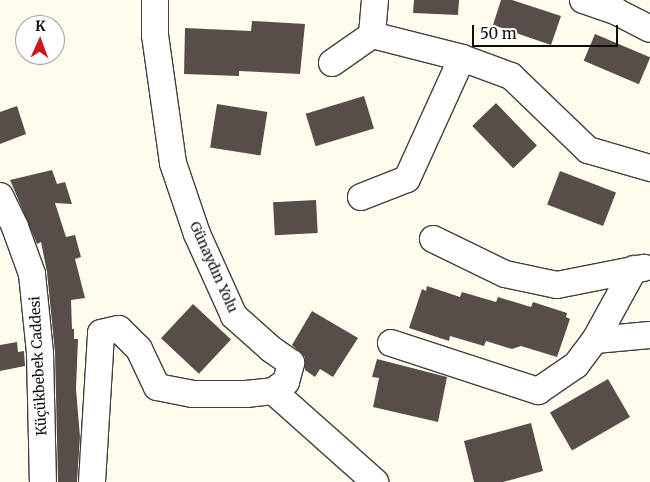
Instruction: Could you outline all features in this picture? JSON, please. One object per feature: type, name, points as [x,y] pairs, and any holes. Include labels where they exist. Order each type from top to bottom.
[{"type":"street","name":"Günaydın Yolu","points":[[155,0],[155,35],[173,163],[197,234],[234,316],[271,349],[291,362],[286,382],[272,391]]},
{"type":"street","points":[[372,35],[375,0]]},
{"type":"street","points":[[583,0],[617,12],[650,29]]},
{"type":"street","points":[[332,63],[372,35],[462,58],[511,76],[588,150],[650,168]]},
{"type":"street","points":[[361,197],[407,179],[462,58]]},
{"type":"street","name":"Küçükbebek Caddesi","points":[[1,200],[15,227],[32,274],[40,353],[43,482]]},
{"type":"street","points":[[433,239],[505,274],[557,285],[642,268]]},
{"type":"street","points":[[391,342],[538,391],[576,365],[595,340],[642,268]]},
{"type":"street","points":[[92,482],[101,333],[119,329],[139,349],[157,387],[192,394],[246,394],[272,391],[375,482]]},
{"type":"street","points":[[595,340],[650,335]]},
{"type":"building","points":[[414,0],[459,0],[458,15],[413,13]]},
{"type":"building","points":[[501,0],[512,0],[561,16],[551,45],[493,25]]},
{"type":"building","points":[[252,21],[305,24],[300,74],[239,71],[239,76],[184,74],[185,28],[251,31]]},
{"type":"building","points":[[595,34],[650,57],[639,84],[584,61]]},
{"type":"building","points":[[364,96],[374,129],[316,146],[306,114]]},
{"type":"building","points":[[496,103],[537,145],[513,168],[472,126]]},
{"type":"building","points":[[217,104],[267,112],[260,155],[210,147]]},
{"type":"building","points":[[17,106],[26,134],[0,144],[0,112]]},
{"type":"building","points":[[52,170],[57,184],[65,182],[72,204],[55,203],[66,237],[75,235],[81,257],[75,259],[85,298],[71,300],[72,329],[74,329],[74,339],[78,339],[76,389],[80,437],[77,482],[58,482],[55,353],[47,272],[41,242],[37,244],[10,180]]},
{"type":"building","points":[[560,171],[616,193],[603,226],[547,205]]},
{"type":"building","points":[[316,200],[318,233],[275,235],[273,202]]},
{"type":"building","points":[[427,286],[460,297],[462,292],[496,302],[498,297],[531,307],[533,302],[567,313],[566,317],[570,319],[557,357],[521,346],[512,349],[486,341],[484,346],[450,336],[449,341],[409,328],[422,289],[426,291]]},
{"type":"building","points":[[193,304],[231,339],[199,374],[161,338]]},
{"type":"building","points":[[312,311],[358,338],[333,377],[320,369],[315,377],[305,370],[305,357],[292,345]]},
{"type":"building","points":[[17,342],[18,352],[24,351],[25,366],[0,371],[0,345]]},
{"type":"building","points":[[377,359],[447,377],[438,422],[373,407],[379,378],[372,377]]},
{"type":"building","points":[[608,379],[630,417],[572,451],[550,413]]},
{"type":"building","points":[[531,423],[543,471],[503,482],[474,482],[464,441]]}]
